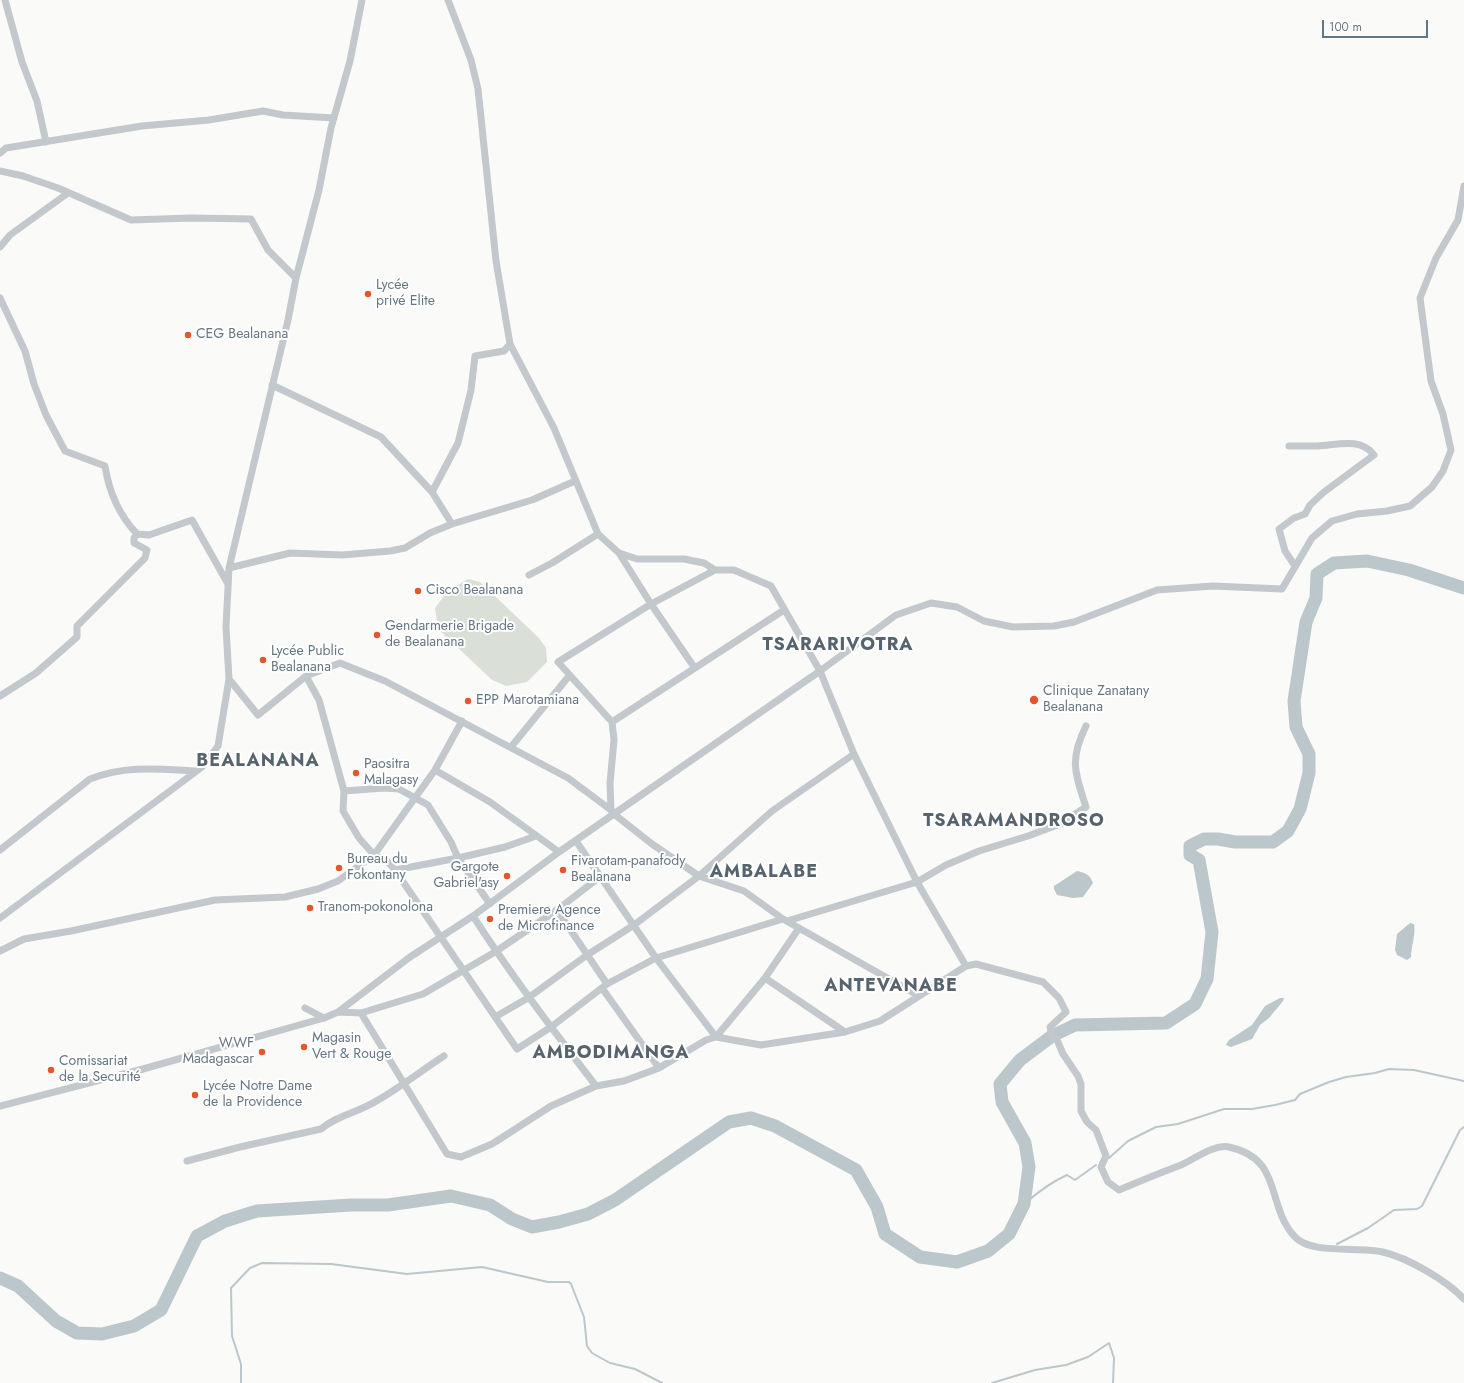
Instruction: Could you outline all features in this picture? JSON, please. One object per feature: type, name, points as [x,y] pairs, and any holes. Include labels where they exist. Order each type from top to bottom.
[{"type":"street","points":[[5,0],[22,62],[37,101],[46,142]]},
{"type":"street","points":[[0,918],[202,767],[218,746],[229,679],[226,627],[229,568],[296,278],[319,190],[334,118],[350,61],[362,0]]},
{"type":"street","points":[[448,0],[471,60],[478,89],[496,261],[510,344],[554,428],[598,534],[619,553],[651,604],[694,667]]},
{"type":"street","points":[[0,153],[6,148],[142,126],[209,120],[263,111],[283,115],[334,118]]},
{"type":"street","points":[[0,171],[23,176],[68,193],[131,220],[192,218],[251,219],[268,250],[296,278]]},
{"type":"street","points":[[0,1106],[143,1069],[324,1018],[338,1012],[410,957],[441,938],[490,904],[613,812],[820,671],[896,615],[931,603],[957,607],[984,621],[1013,628],[1054,626],[1074,622],[1157,590],[1213,586],[1282,589],[1312,538],[1332,521],[1357,514],[1387,511],[1410,506],[1432,487],[1443,471],[1451,450],[1443,414],[1431,381],[1420,298],[1436,258],[1458,220],[1464,186]]},
{"type":"street","points":[[0,247],[10,235],[68,193]]},
{"type":"street","points":[[0,298],[25,351],[34,384],[46,415],[65,450],[105,466],[118,507],[127,524],[137,534],[149,534],[192,520],[229,586]]},
{"type":"street","points":[[432,492],[458,443],[471,390],[475,356],[504,351],[510,344]]},
{"type":"street","points":[[272,385],[380,436],[432,492],[452,524]]},
{"type":"street","points":[[1289,446],[1319,446],[1347,443],[1370,449],[1374,455],[1324,492],[1310,505],[1305,514],[1294,518],[1279,529],[1285,551],[1295,566]]},
{"type":"street","points":[[229,568],[290,554],[342,555],[390,551],[405,548],[430,533],[452,524],[532,500],[575,481]]},
{"type":"street","points":[[0,696],[36,673],[77,637],[77,626],[145,558],[147,550],[134,543],[134,538],[137,534]]},
{"type":"street","points":[[529,575],[552,563],[598,534]]},
{"type":"street","points":[[619,553],[637,559],[684,559],[704,563],[715,570]]},
{"type":"street","points":[[613,812],[610,782],[614,740],[612,722],[558,662],[651,604],[715,570],[734,570],[771,586],[820,671],[854,754],[917,882],[966,966]]},
{"type":"street","points":[[612,722],[694,667],[784,610]]},
{"type":"street","points":[[229,679],[258,715],[306,676],[340,663],[385,681],[568,778],[652,844],[699,876],[744,891],[785,920],[919,996]]},
{"type":"street","points":[[306,676],[319,700],[344,791],[343,811],[359,838],[374,855],[387,861],[395,870],[517,1049],[551,1027],[604,986],[656,958],[917,882],[946,865],[979,851],[1028,836],[1060,824],[1086,807],[1075,771],[1074,757],[1086,726]]},
{"type":"street","points":[[510,747],[569,676]]},
{"type":"street","points":[[0,952],[24,939],[71,931],[215,900],[285,897],[318,889],[338,880],[374,855],[435,770],[462,721]]},
{"type":"street","points":[[495,1017],[528,998],[587,955],[634,925],[699,876],[772,811],[854,754]]},
{"type":"street","points":[[0,850],[90,779],[105,773],[130,768],[195,771]]},
{"type":"street","points":[[435,770],[490,802],[559,852]]},
{"type":"street","points":[[344,791],[384,788],[399,789],[428,804],[458,858],[490,904]]},
{"type":"street","points":[[395,870],[505,847],[536,836]]},
{"type":"street","points":[[576,841],[656,958],[716,1037]]},
{"type":"street","points":[[338,1012],[361,1013],[423,994],[495,952],[558,910],[601,876]]},
{"type":"street","points":[[558,910],[587,955],[604,986],[659,1068]]},
{"type":"street","points":[[473,916],[495,952],[528,998],[596,1086]]},
{"type":"street","points":[[716,1037],[765,978],[799,928]]},
{"type":"street","points":[[361,1013],[447,1154],[461,1156],[492,1144],[551,1106],[596,1086],[624,1081],[659,1068],[706,1040],[716,1037],[761,1045],[845,1032],[880,1021],[966,966],[976,964],[1043,982],[1059,998],[1066,1012],[1050,1027],[1052,1036],[1057,1040],[1063,1054],[1078,1076],[1081,1084],[1082,1111],[1087,1122],[1096,1130],[1106,1156],[1101,1167],[1108,1182],[1119,1190],[1183,1164],[1207,1151],[1227,1147],[1248,1153],[1266,1169],[1278,1205],[1288,1228],[1296,1238],[1312,1247],[1354,1248],[1383,1252],[1413,1263],[1464,1298]]},
{"type":"street","points":[[765,978],[845,1032]]},
{"type":"street","points":[[305,1008],[324,1018]]},
{"type":"street","points":[[188,1162],[240,1147],[321,1129],[328,1123],[378,1100],[444,1056]]},
{"type":"shaded area","points":[[468,579],[480,582],[539,638],[546,648],[547,662],[527,682],[506,686],[492,680],[438,629],[435,608],[447,592]]},
{"type":"shaded area","points":[[1077,871],[1087,875],[1093,883],[1083,897],[1073,898],[1057,895],[1054,886]]},
{"type":"shaded area","points":[[1410,923],[1414,924],[1414,932],[1411,957],[1407,960],[1397,955],[1395,950],[1397,934]]},
{"type":"shaded area","points":[[1280,998],[1284,998],[1283,1001],[1269,1018],[1260,1025],[1252,1039],[1231,1047],[1226,1045],[1229,1040],[1252,1025],[1265,1006]]},
{"type":"waterway","points":[[0,1278],[18,1286],[56,1321],[77,1333],[102,1334],[134,1326],[161,1310],[197,1236],[225,1221],[257,1211],[351,1205],[388,1205],[451,1196],[490,1205],[512,1219],[532,1227],[559,1222],[588,1214],[615,1200],[729,1122],[751,1118],[775,1126],[856,1170],[877,1207],[885,1234],[920,1257],[957,1262],[988,1251],[1009,1234],[1024,1204],[1029,1167],[1025,1143],[1002,1102],[1000,1084],[1020,1060],[1052,1036],[1075,1025],[1166,1023],[1195,1004],[1207,979],[1212,932],[1199,860],[1190,855],[1190,846],[1204,839],[1218,839],[1235,842],[1273,842],[1288,831],[1300,809],[1309,773],[1309,754],[1296,727],[1294,701],[1306,622],[1316,598],[1317,574],[1334,563],[1367,561],[1409,570],[1464,588]]},
{"type":"waterway","points":[[1109,1158],[1128,1141],[1156,1127],[1178,1124],[1224,1109],[1252,1109],[1295,1100],[1300,1094],[1329,1082],[1346,1077],[1375,1073],[1389,1069],[1414,1070],[1464,1081]]},
{"type":"waterway","points":[[1337,1244],[1368,1228],[1394,1210],[1417,1209],[1422,1206],[1460,1130],[1464,1127]]},
{"type":"waterway","points":[[1024,1204],[1040,1191],[1067,1175],[1075,1180],[1096,1165]]},
{"type":"waterway","points":[[241,1383],[241,1364],[232,1336],[231,1288],[250,1268],[262,1263],[331,1264],[407,1274],[482,1267],[548,1282],[569,1282],[584,1317],[587,1346],[592,1353],[610,1363],[635,1369],[662,1383]]},
{"type":"waterway","points":[[992,1383],[1035,1370],[1066,1365],[1088,1357],[1109,1343],[1114,1358],[1113,1383]]},
{"type":"place","name":"Lycée privé Elite","points":[[368,294]]},
{"type":"place","name":"CEG Bealanana","points":[[188,335]]},
{"type":"place","name":"Cisco Bealanana","points":[[418,591]]},
{"type":"place","name":"Gendarmerie Brigade de Bealanana","points":[[377,635]]},
{"type":"place","name":"Lycée Public Bealanana","points":[[263,660]]},
{"type":"place","name":"Clinique Zanatany Bealanana","points":[[1034,700]]},
{"type":"place","name":"EPP Marotamiana","points":[[468,701]]},
{"type":"place","name":"Paositra Malagasy","points":[[356,773]]},
{"type":"place","name":"Bureau du Fokontany","points":[[339,868]]},
{"type":"place","name":"Fivarotam-panafody Bealanana","points":[[563,870]]},
{"type":"place","name":"Gargote Gabriel'asy","points":[[507,876]]},
{"type":"place","name":"Tranom-pokonolona","points":[[310,908]]},
{"type":"place","name":"Premiere Agence de Microfinance","points":[[490,919]]},
{"type":"place","name":"Magasin Vert & Rouge","points":[[304,1047]]},
{"type":"place","name":"WWF Madagascar","points":[[262,1052]]},
{"type":"place","name":"Comissariat de la Securité","points":[[51,1070]]},
{"type":"place","name":"Lycée Notre Dame de la Providence","points":[[195,1095]]},
{"type":"district","name":"TSARARIVOTRA","points":[[838,646]]},
{"type":"district","name":"BEALANANA","points":[[258,762]]},
{"type":"district","name":"TSARAMANDROSO","points":[[1014,822]]},
{"type":"district","name":"AMBALABE","points":[[764,873]]},
{"type":"district","name":"ANTEVANABE","points":[[891,987]]},
{"type":"district","name":"AMBODIMANGA","points":[[611,1054]]}]
